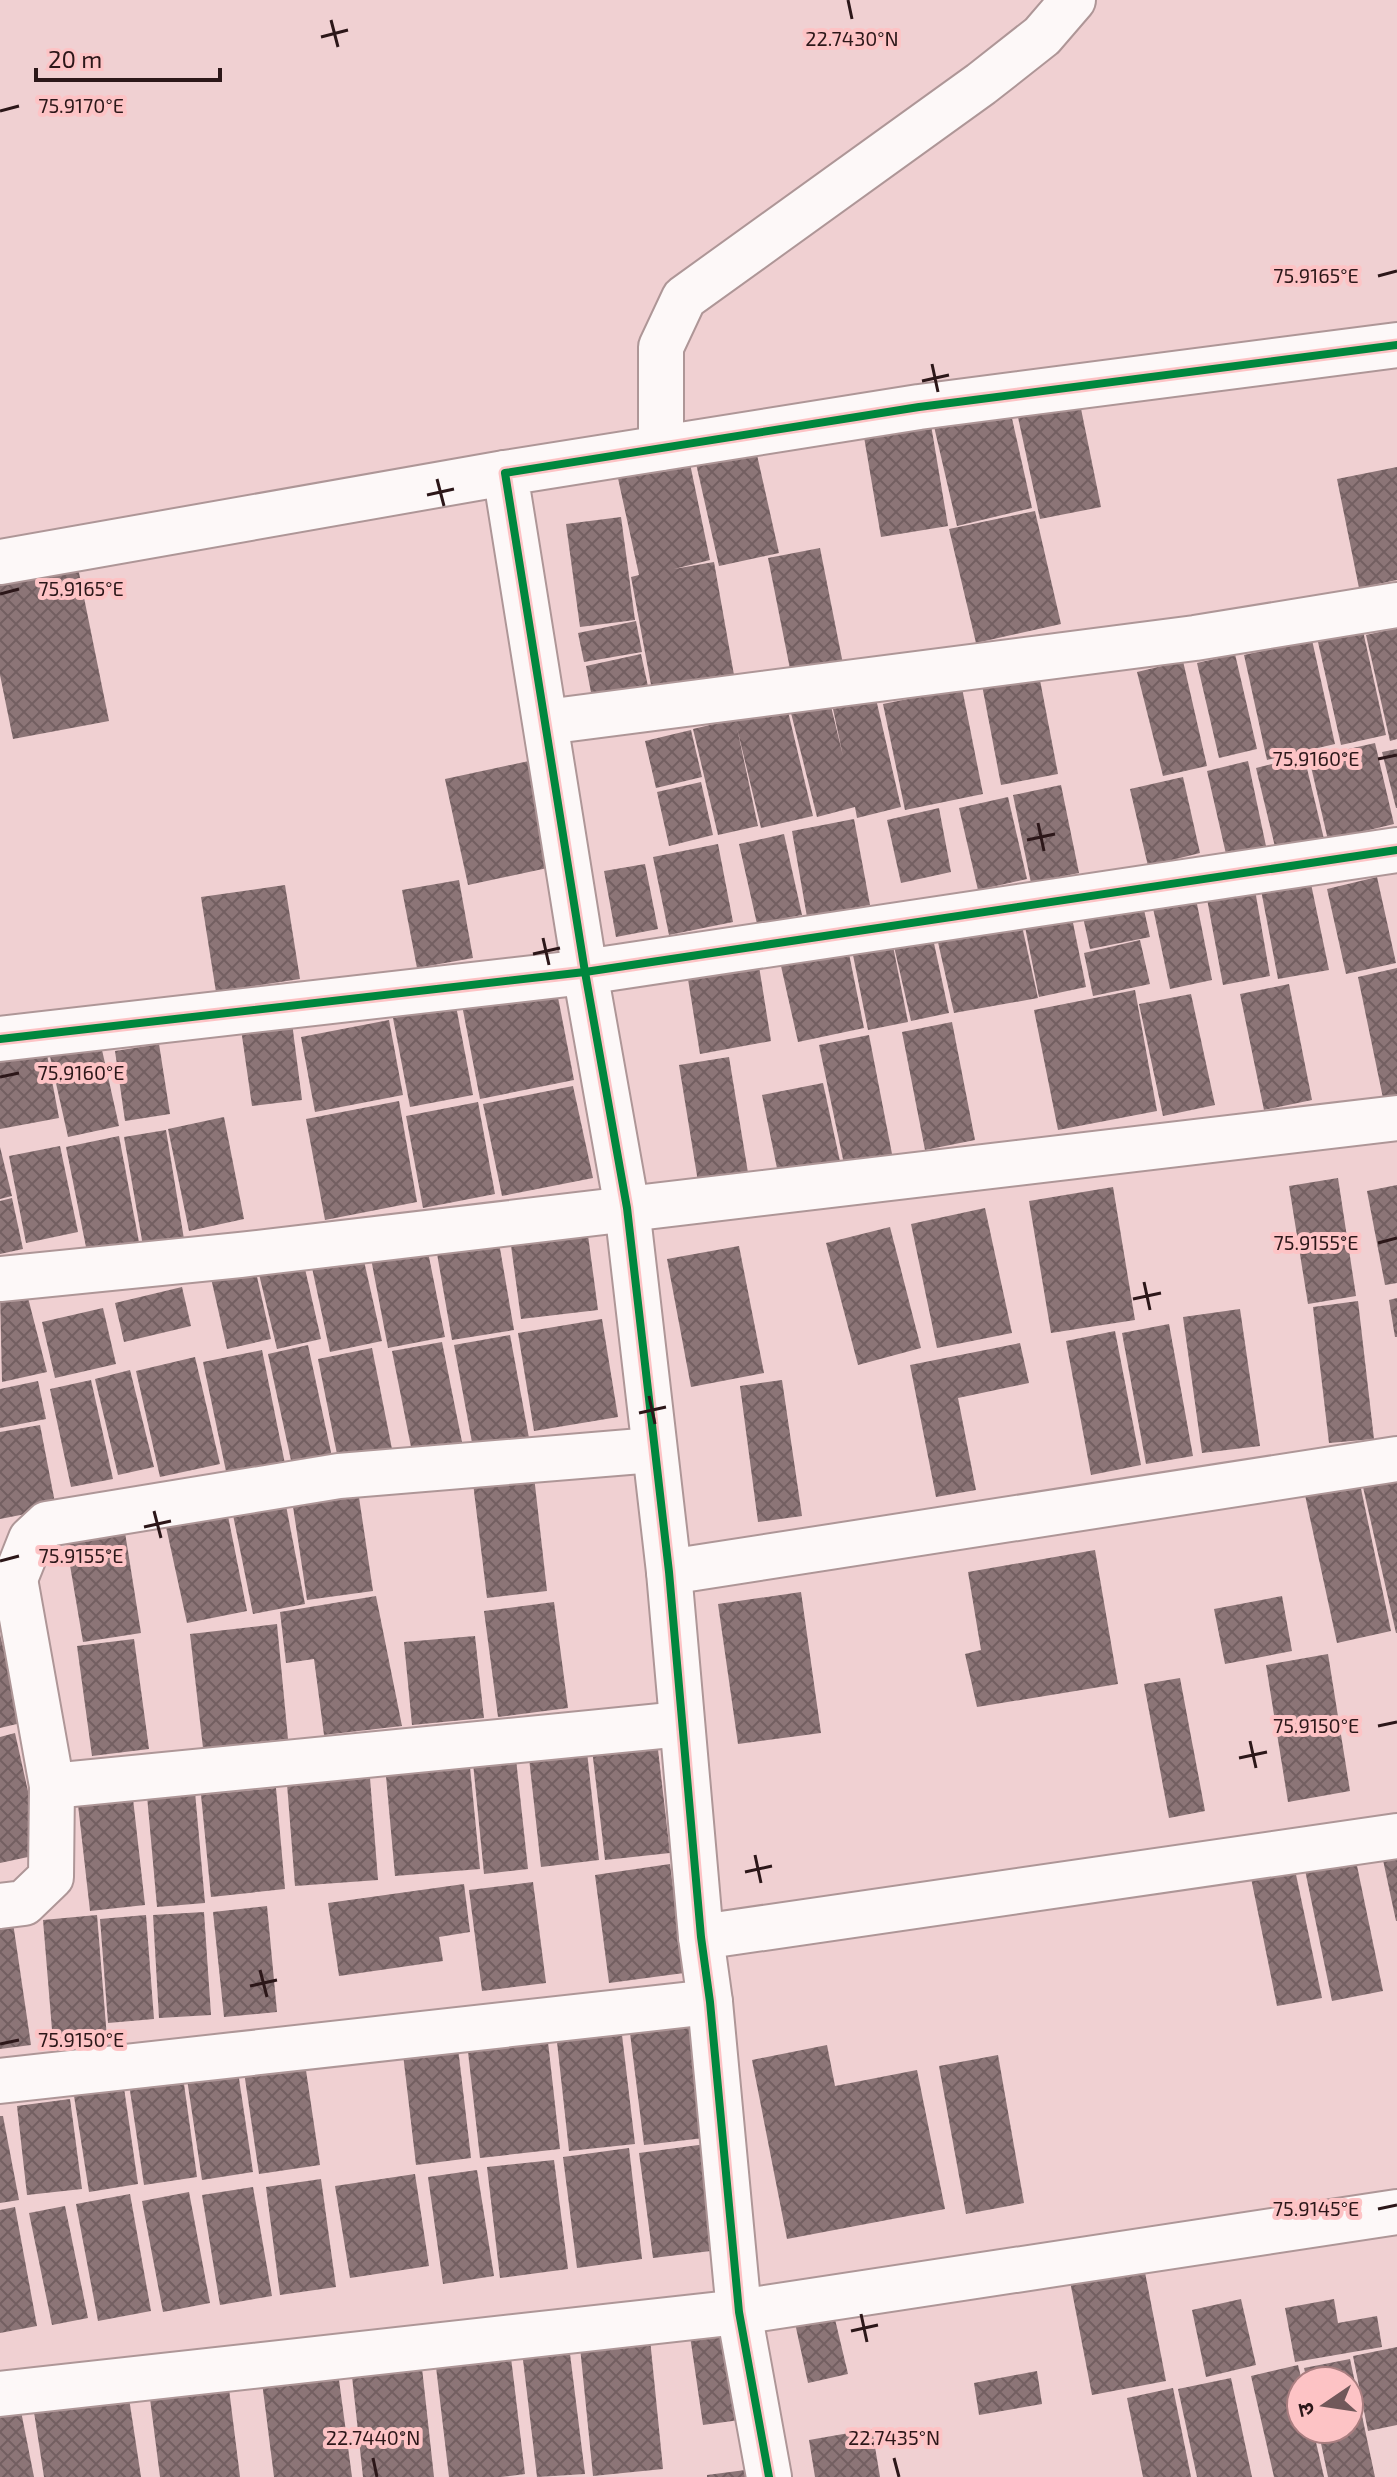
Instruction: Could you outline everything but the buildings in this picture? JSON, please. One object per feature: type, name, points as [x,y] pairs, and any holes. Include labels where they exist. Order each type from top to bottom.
[{"type":"street","points":[[661,448],[661,347],[684,298],[981,84],[1042,36],[1073,0]]},
{"type":"street","points":[[0,562],[505,473],[919,407],[1397,345]]},
{"type":"street","points":[[505,473],[585,972],[627,1208],[669,1572],[701,1937],[710,2002],[739,2312],[769,2477]]},
{"type":"street","points":[[546,722],[1195,638],[1397,605]]},
{"type":"street","points":[[0,1039],[585,972],[1397,850]]},
{"type":"street","points":[[0,1279],[269,1252],[1397,1118]]},
{"type":"street","points":[[0,1906],[24,1903],[51,1877],[52,1786],[7,1580],[31,1539],[47,1524],[339,1476],[653,1450]]},
{"type":"street","points":[[669,1572],[1397,1459]]},
{"type":"street","points":[[52,1786],[681,1724]]},
{"type":"street","points":[[701,1937],[1397,1836]]},
{"type":"street","points":[[0,2081],[710,2002]]},
{"type":"street","points":[[0,2394],[739,2312],[1397,2212]]},
{"type":"cycle path","points":[[769,2477],[739,2312],[710,2002],[701,1937],[669,1572],[627,1208],[585,972],[505,473],[919,407],[1397,345]]},
{"type":"cycle path","points":[[0,1039],[585,972],[1397,850]]}]
